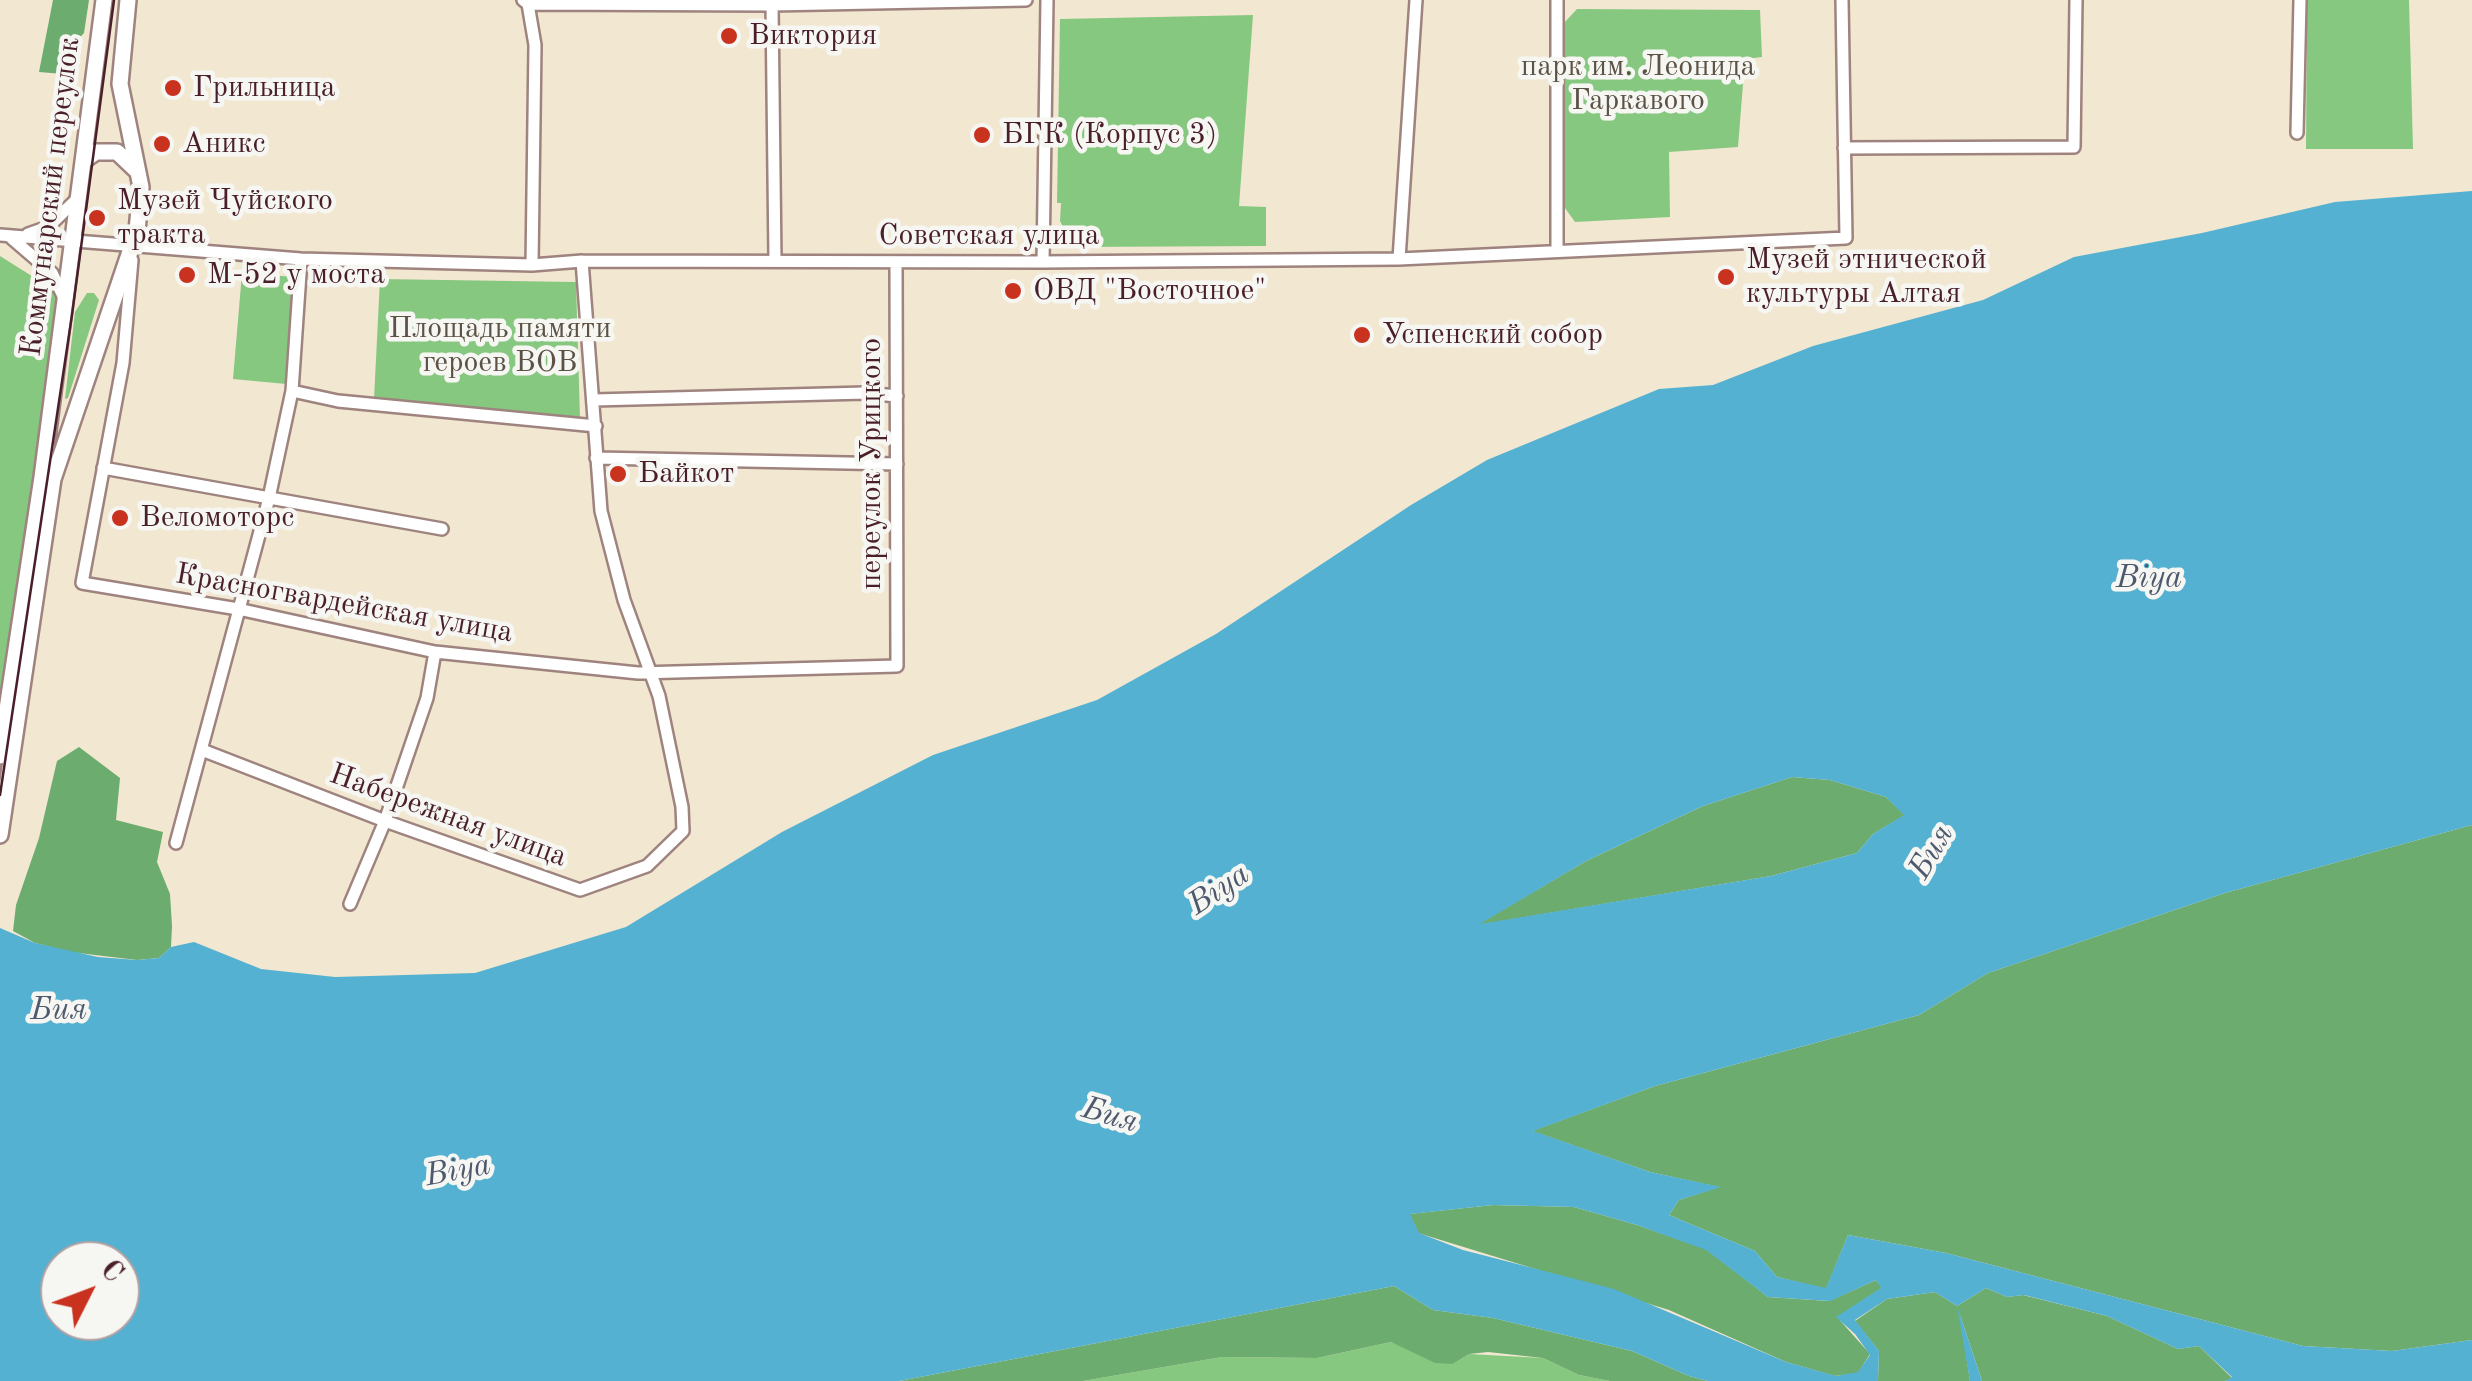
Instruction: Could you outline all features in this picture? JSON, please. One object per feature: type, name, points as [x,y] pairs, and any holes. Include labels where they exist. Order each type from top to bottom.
[{"type":"main road","name":"Коммунарский переулок","points":[[0,835],[6,758],[39,536],[104,0]]},
{"type":"main road","name":"Коммунарский переулок","points":[[39,536],[56,466],[133,247],[141,208],[139,174],[120,84],[128,0]]},
{"type":"main road","points":[[83,161],[96,152],[117,152],[139,174]]},
{"type":"street","points":[[532,265],[535,45],[526,2],[772,5],[1026,0]]},
{"type":"street","points":[[1043,262],[1046,0]]},
{"type":"street","points":[[1399,258],[1416,0]]},
{"type":"street","points":[[1556,251],[1558,0]]},
{"type":"street","points":[[1842,0],[1844,148],[2074,147],[2076,0]]},
{"type":"street","points":[[2297,133],[2300,0]]},
{"type":"street","points":[[772,5],[776,261]]},
{"type":"street","name":"Советская улица","points":[[4,235],[301,259],[532,265],[582,260],[1043,262],[1399,258],[1846,238],[1844,148]]},
{"type":"street","points":[[4,235],[38,232],[48,227],[78,197]]},
{"type":"street","points":[[4,235],[52,272],[66,304]]},
{"type":"street","points":[[133,247],[126,340],[104,468],[442,529]]},
{"type":"street","points":[[176,843],[269,498],[292,390],[301,259]]},
{"type":"street","points":[[582,260],[606,540],[650,673]]},
{"type":"street","name":"переулок Урицкого","points":[[896,262],[897,666]]},
{"type":"street","points":[[292,390],[338,401],[596,426]]},
{"type":"street","points":[[594,400],[897,396]]},
{"type":"street","points":[[596,458],[897,464]]},
{"type":"street","name":"Красногвардейская улица","points":[[104,468],[82,583],[238,609],[435,652],[650,673],[897,666]]},
{"type":"street","points":[[350,904],[385,821],[427,698],[435,652]]},
{"type":"street","name":"Набережная улица","points":[[202,750],[385,821],[580,890],[647,866],[682,831],[684,824],[659,696],[650,673]]},
{"type":"green space","points":[[53,0],[89,0],[84,33],[66,52],[63,74],[39,72]]},
{"type":"green space","points":[[2307,0],[2409,0],[2413,149],[2306,149]]},
{"type":"green space","name":"парк им. Леонида Гаркавого","points":[[1577,9],[1760,10],[1762,57],[1745,59],[1738,147],[1669,152],[1670,217],[1575,222],[1565,208],[1564,23]]},
{"type":"green space","points":[[1253,15],[1239,206],[1266,207],[1266,246],[1073,247],[1060,221],[1061,203],[1057,203],[1060,19]]},
{"type":"green space","points":[[0,256],[54,290],[59,299],[0,697]]},
{"type":"green space","points":[[242,273],[295,277],[286,384],[233,379]]},
{"type":"green space","name":"Площадь памяти героев ВОВ","points":[[380,279],[576,282],[580,419],[374,399]]},
{"type":"green space","points":[[87,293],[94,293],[99,300],[65,399],[75,312]]},
{"type":"green space","points":[[79,747],[120,778],[116,820],[163,832],[157,862],[170,894],[172,926],[171,947],[159,958],[137,960],[70,952],[35,943],[13,931],[16,905],[39,838],[57,761]]},
{"type":"green space","points":[[1792,777],[1830,780],[1886,797],[1905,815],[1873,834],[1857,853],[1771,876],[1477,925],[1586,861],[1703,806]]},
{"type":"green space","points":[[2472,825],[2472,1340],[2392,1351],[2303,1346],[1946,1253],[1848,1235],[1826,1289],[1777,1277],[1755,1251],[1669,1215],[1679,1200],[1719,1187],[1650,1172],[1532,1131],[1655,1086],[1919,1015],[1988,973],[2225,893]]},
{"type":"green space","points":[[1493,1205],[1574,1207],[1637,1225],[1706,1249],[1768,1297],[1829,1301],[1876,1280],[1882,1288],[1837,1317],[1870,1354],[1858,1373],[1835,1376],[1786,1362],[1669,1310],[1418,1233],[1409,1214]]},
{"type":"green space","points":[[1394,1286],[1433,1310],[1493,1318],[1632,1351],[1708,1381],[1610,1381],[1579,1375],[1543,1358],[1488,1352],[1469,1354],[1453,1364],[1435,1363],[1391,1342],[1317,1358],[1222,1357],[1083,1381],[899,1381]]},
{"type":"green space","points":[[1986,1288],[2007,1297],[2023,1295],[2107,1316],[2178,1349],[2199,1346],[2232,1378],[1982,1381],[1960,1315],[1970,1381],[1878,1381],[1879,1351],[1855,1321],[1887,1299],[1935,1292],[1957,1306]]},
{"type":"green space","points":[[1391,1342],[1453,1364],[1469,1354],[1543,1358],[1579,1375],[1610,1381],[1083,1381],[1222,1357],[1317,1358]]},
{"type":"water","name":"Biya","points":[[2472,191],[2472,825],[2225,893],[1988,973],[1919,1015],[1655,1086],[1533,1131],[1650,1172],[1721,1187],[1679,1200],[1669,1215],[1755,1251],[1777,1277],[1826,1288],[1848,1235],[1946,1253],[2303,1346],[2392,1351],[2472,1340],[2472,1381],[2225,1381],[2232,1377],[2199,1346],[2178,1349],[2107,1316],[2024,1295],[2007,1297],[1986,1288],[1957,1306],[1935,1292],[1887,1299],[1855,1320],[1879,1351],[1878,1381],[1708,1381],[1632,1351],[1493,1318],[1433,1310],[1394,1286],[899,1381],[0,1381],[0,928],[35,943],[98,957],[159,958],[171,947],[194,942],[261,969],[335,977],[475,973],[626,927],[782,832],[933,755],[1097,700],[1216,634],[1411,505],[1487,460],[1659,389],[1713,385],[1813,346],[1983,300],[2074,257],[2335,202]],"holes":[[[1792,777],[1830,780],[1886,797],[1904,815],[1873,834],[1857,853],[1771,876],[1480,924],[1586,861],[1703,806]],[[1493,1205],[1574,1207],[1637,1225],[1706,1250],[1768,1297],[1830,1301],[1876,1280],[1881,1288],[1836,1317],[1870,1355],[1858,1372],[1836,1376],[1786,1362],[1614,1289],[1463,1250],[1419,1233],[1410,1214]]]},
{"type":"water","points":[[1957,1306],[1982,1381],[1970,1381]]},
{"type":"tram line","points":[[0,795],[72,315],[114,0]]},
{"type":"place","name":"Виктория","points":[[729,36]]},
{"type":"place","name":"Грильница","points":[[173,88]]},
{"type":"place","name":"БГК (Корпус 3)","points":[[982,135]]},
{"type":"place","name":"Аникс","points":[[162,144]]},
{"type":"place","name":"Музей Чуйского тракта","points":[[97,218]]},
{"type":"place","name":"М-52 у моста","points":[[187,275]]},
{"type":"place","name":"Музей этнической культуры Алтая","points":[[1726,277]]},
{"type":"place","name":"ОВД \"Восточное\"","points":[[1013,291]]},
{"type":"place","name":"Успенский собор","points":[[1362,335]]},
{"type":"place","name":"Байкот","points":[[618,474]]},
{"type":"place","name":"Веломоторс","points":[[120,518]]},
{"type":"water label","name":"Бия","points":[[1932,852]]},
{"type":"water label","name":"Бия","points":[[59,1011]]},
{"type":"water label","name":"Бия","points":[[1110,1116]]}]
